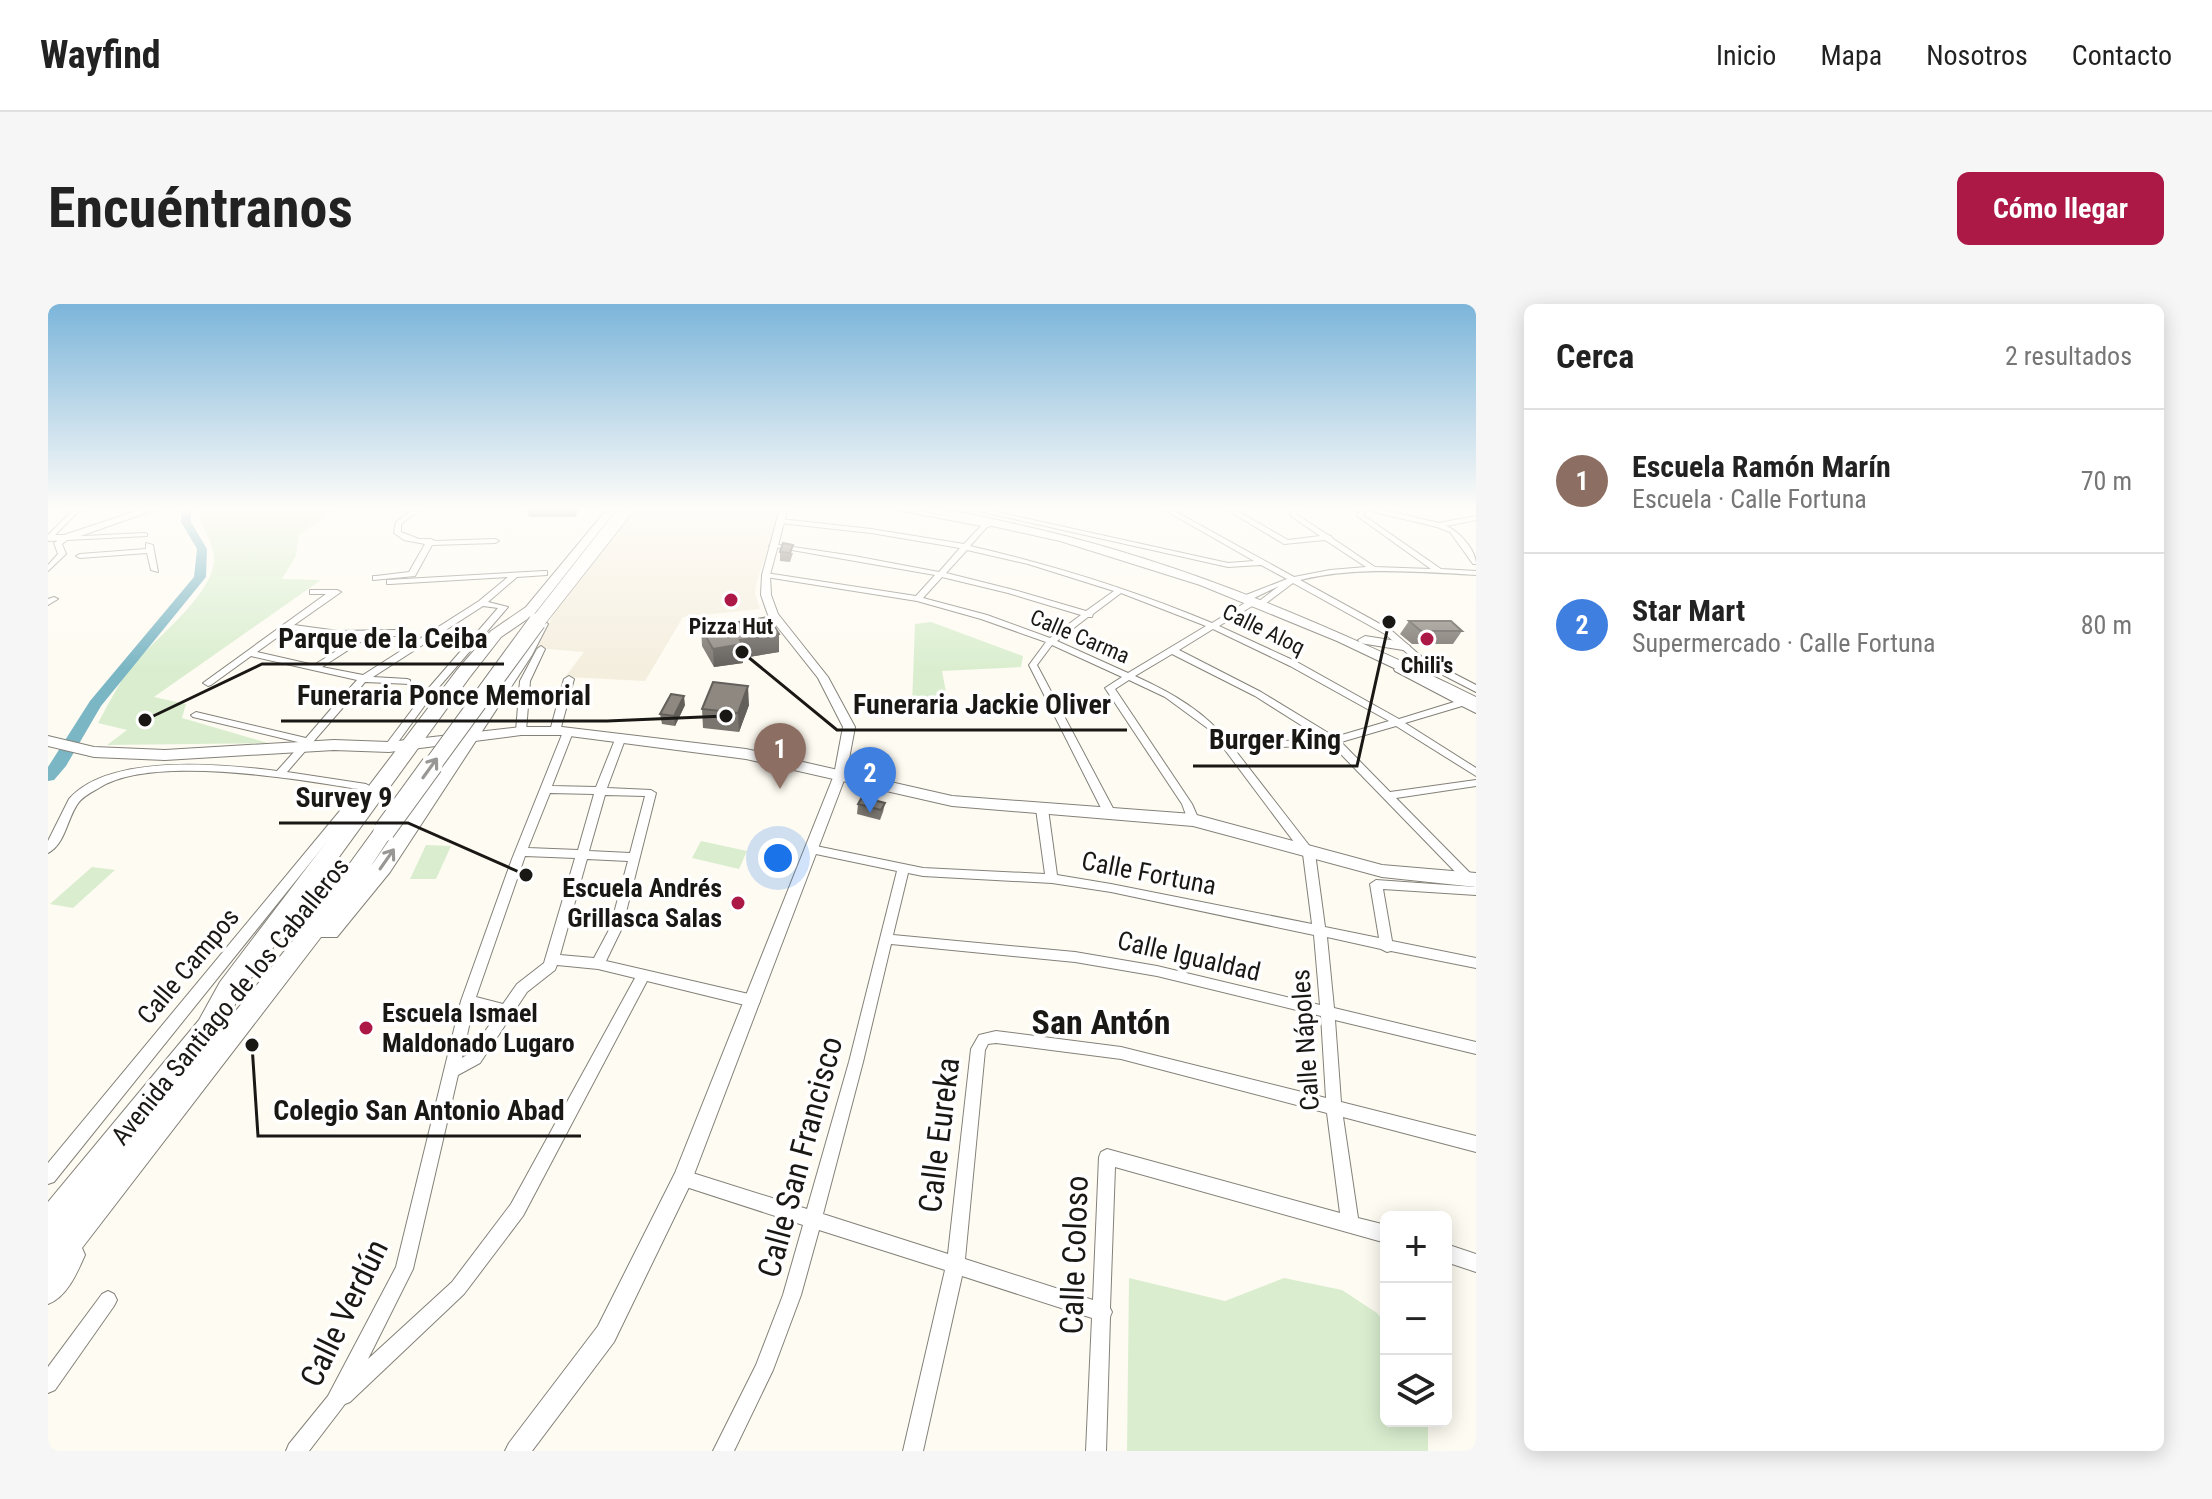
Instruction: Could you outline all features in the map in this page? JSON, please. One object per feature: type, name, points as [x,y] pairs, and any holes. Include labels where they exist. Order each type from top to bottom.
[{"type":"highway","name":"Avenida Santiago de los Caballeros","points":[[48,1226],[114,1163],[260,999],[376,830],[538,610],[570,562]]},
{"type":"highway","name":"Avenida Santiago de los Caballeros","points":[[538,610],[580,562]]},
{"type":"highway","points":[[208,1028],[229,989],[399,746],[496,634],[538,610]]},
{"type":"highway","points":[[260,999],[310,955],[382,867],[535,637],[538,610]]},
{"type":"highway","points":[[1365,640],[1403,646]]},
{"type":"highway","name":"Avenida Santiago de los Caballeros","points":[[48,1266],[114,1163],[208,1028],[376,830]]},
{"type":"highway","points":[[48,1208],[114,1163]]},
{"type":"highway","points":[[48,1288],[114,1163]]},
{"type":"main road","points":[[1144,562],[1257,599],[1370,648],[1476,703]]},
{"type":"main road","points":[[1153,562],[1365,640],[1476,696]]},
{"type":"main road","points":[[49,742],[94,752],[165,755],[304,744],[399,746],[521,731],[621,737],[746,754],[952,801],[1193,820],[1382,871],[1474,883]]},
{"type":"street","points":[[153,562],[155,570]]},
{"type":"street","points":[[376,578],[412,574],[419,562]]},
{"type":"street","points":[[517,1451],[606,1334],[683,1178],[840,775],[849,727],[823,677],[773,615],[766,595],[769,562]]},
{"type":"street","points":[[874,562],[942,572],[1010,589],[1089,615]]},
{"type":"street","points":[[918,599],[951,562]]},
{"type":"street","name":"Calle Aloq","points":[[1016,562],[1120,590],[1214,624],[1399,720],[1476,773]]},
{"type":"street","points":[[1133,562],[1257,599],[1476,710]]},
{"type":"street","points":[[1213,562],[1228,565],[1255,563],[1280,580],[1291,581],[1372,568],[1476,573]]},
{"type":"street","points":[[1252,562],[1388,632],[1419,659],[1476,689]]},
{"type":"street","points":[[1363,562],[1372,568]]},
{"type":"street","points":[[1426,562],[1440,571]]},
{"type":"street","points":[[390,582],[544,573]]},
{"type":"street","name":"Calle Carma","points":[[766,575],[918,599],[1051,641],[1127,676],[1193,711],[1228,747],[1309,853]]},
{"type":"street","points":[[48,849],[77,796],[103,781],[202,766],[280,774],[362,680],[482,603],[514,576]]},
{"type":"street","points":[[1257,599],[1280,580]]},
{"type":"street","points":[[1193,820],[1187,804],[1111,694],[1113,685],[1291,581]]},
{"type":"street","points":[[1109,812],[1035,675],[1033,665],[1051,641],[1120,590]]},
{"type":"street","points":[[208,683],[337,592],[313,592]]},
{"type":"street","points":[[399,746],[430,692],[504,607],[482,603]]},
{"type":"street","points":[[288,626],[368,635],[396,633]]},
{"type":"street","points":[[318,666],[368,635]]},
{"type":"street","points":[[521,731],[525,681],[541,649]]},
{"type":"street","points":[[1171,650],[1258,694],[1334,741],[1474,883]]},
{"type":"street","points":[[249,653],[318,666],[362,680],[407,682]]},
{"type":"street","name":"Calle Verdún","points":[[296,1451],[335,1403],[404,1269],[468,1001],[545,789],[562,732],[569,679]]},
{"type":"street","points":[[341,701],[384,703]]},
{"type":"street","points":[[1228,747],[1334,741],[1462,703]]},
{"type":"street","points":[[196,715],[304,744]]},
{"type":"street","points":[[452,1071],[475,1058],[522,988],[550,966],[601,789],[621,737]]},
{"type":"street","name":"Calle Campos","points":[[48,1176],[366,787],[280,774]]},
{"type":"street","points":[[1387,796],[1476,783]]},
{"type":"street","points":[[545,789],[651,793],[616,928],[598,964]]},
{"type":"street","points":[[1042,809],[1052,879]]},
{"type":"street","name":"Calle Fortuna","points":[[811,849],[903,869],[1052,879],[1476,963]]},
{"type":"street","points":[[521,852],[635,857]]},
{"type":"street","name":"Calle Nápoles","points":[[1309,853],[1325,971],[1325,1013],[1334,1108],[1350,1223]]},
{"type":"street","name":"Calle San Francisco","points":[[723,1451],[763,1370],[815,1219],[888,939],[903,869]]},
{"type":"street","points":[[1387,947],[1376,884],[1474,883]]},
{"type":"street","name":"Calle Igualdad","points":[[888,939],[1075,957],[1157,971],[1476,1048]]},
{"type":"street","points":[[553,959],[598,964],[753,1001]]},
{"type":"street","points":[[335,1403],[458,1288],[517,1210],[643,976]]},
{"type":"street","points":[[468,1001],[507,1011]]},
{"type":"street","name":"Calle Eureka","points":[[913,1451],[955,1266],[978,1049],[984,1039],[1121,1053],[1476,1144]]},
{"type":"street","name":"Calle Coloso","points":[[1096,1451],[1107,1157],[1380,1232]]},
{"type":"street","points":[[683,1178],[1103,1312]]},
{"type":"street","points":[[1452,1255],[1476,1263]]},
{"type":"street","points":[[48,1383],[108,1300]]},
{"type":"shaded area","points":[[591,562],[764,562],[755,593],[760,609],[683,617],[645,681],[565,677],[584,652],[536,648],[560,602]]},
{"type":"green space","points":[[214,562],[293,562],[282,579],[321,580],[154,697],[186,704],[182,718],[268,743],[107,745],[127,730],[98,723],[117,689],[130,669],[192,604],[210,575]]},
{"type":"green space","points":[[931,622],[1023,656],[1021,667],[942,671],[948,703],[912,705],[915,624]]},
{"type":"green space","points":[[701,841],[747,851],[739,869],[692,858]]},
{"type":"green space","points":[[426,845],[451,846],[436,879],[410,879]]},
{"type":"green space","points":[[92,867],[115,870],[73,908],[50,904]]},
{"type":"green space","points":[[1129,1278],[1225,1301],[1284,1278],[1342,1290],[1380,1317],[1380,1427],[1428,1427],[1428,1451],[1127,1451]]},
{"type":"building","points":[[769,617],[779,634],[740,640],[742,644],[713,649],[701,628]]},
{"type":"building","points":[[1409,621],[1451,621],[1462,631],[1421,631]]},
{"type":"building","points":[[713,682],[748,686],[738,713],[702,709]]},
{"type":"building","points":[[671,694],[684,696],[674,716],[660,714]]},
{"type":"building","points":[[862,797],[885,803],[881,810],[858,804]]},
{"type":"waterway","points":[[48,776],[61,763],[95,704],[200,577],[201,562]]},
{"type":"place","name":"Pizza Hut","points":[[731,600]]},
{"type":"place","name":"Burger King","points":[[1389,622]]},
{"type":"place","name":"Chili's","points":[[1427,639]]},
{"type":"place","name":"Funeraria Jackie Oliver","points":[[742,652]]},
{"type":"place","name":"Funeraria Ponce Memorial","points":[[726,716]]},
{"type":"place","name":"Parque de la Ceiba","points":[[145,720]]},
{"type":"place","name":"Escuela Ramón Marín","points":[[780,789]]},
{"type":"place","name":"Star Mart","points":[[870,813]]},
{"type":"place","name":"Survey 9","points":[[526,875]]},
{"type":"place","name":"Escuela Andrés Grillasca Salas","points":[[738,903]]},
{"type":"place","name":"Escuela Ismael Maldonado Lugaro","points":[[366,1028]]},
{"type":"place","name":"Colegio San Antonio Abad","points":[[252,1045]]},
{"type":"district","name":"San Antón","points":[[1101,1022]]}]
